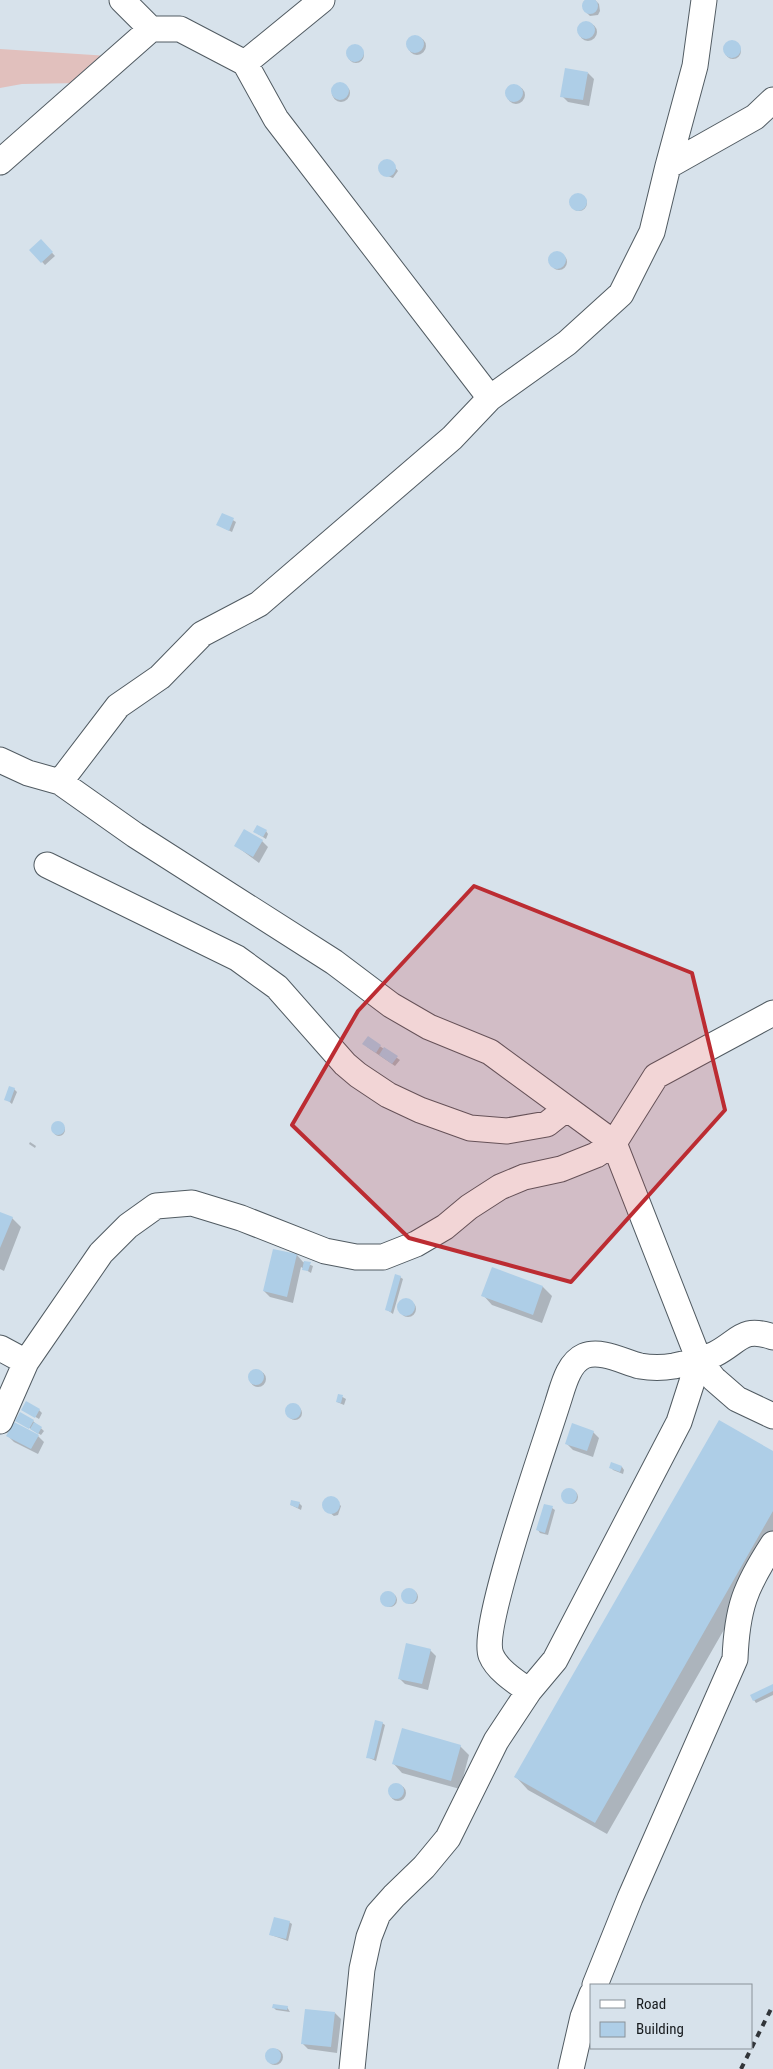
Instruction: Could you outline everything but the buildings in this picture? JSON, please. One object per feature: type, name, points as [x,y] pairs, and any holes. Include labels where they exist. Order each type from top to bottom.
[{"type":"street","points":[[122,0],[151,28],[180,29],[245,63],[276,119],[490,398]]},
{"type":"street","points":[[245,63],[322,0]]},
{"type":"street","points":[[60,782],[118,706],[160,677],[202,634],[259,604],[452,438],[490,398],[567,343],[621,294],[652,232],[694,66],[704,0]]},
{"type":"street","points":[[0,162],[151,28]]},
{"type":"street","points":[[668,166],[755,117],[773,100]]},
{"type":"street","points":[[0,760],[28,773],[60,782],[135,836],[334,962],[391,1005],[429,1027],[490,1052],[566,1110],[614,1143],[699,1360],[714,1379],[737,1399],[773,1416]]},
{"type":"street","points":[[47,865],[237,958],[277,987],[300,1010],[345,1064],[358,1076],[420,1110],[470,1128],[507,1131],[547,1124],[566,1110]]},
{"type":"street","points":[[0,1421],[26,1362],[101,1253],[128,1226],[156,1206],[192,1203],[241,1218],[325,1251],[356,1257],[384,1257],[416,1244],[446,1227],[469,1207],[500,1187],[524,1177],[561,1169],[596,1156],[614,1143],[656,1076],[773,1013]]},
{"type":"street","points":[[529,1691],[513,1680],[499,1666],[491,1656],[488,1644],[504,1572],[568,1376],[577,1361],[586,1355],[599,1354],[641,1366],[664,1368],[699,1360],[715,1354],[744,1334],[757,1332],[773,1338]]},
{"type":"street","points":[[0,1348],[26,1362]]},
{"type":"street","points":[[352,2069],[362,1969],[368,1937],[378,1914],[424,1867],[448,1838],[496,1741],[529,1691],[555,1660],[679,1422],[699,1360]]},
{"type":"street","points":[[595,1984],[630,1898],[735,1659],[738,1622],[747,1586],[773,1544]]},
{"type":"street","points":[[571,2069],[583,2016],[590,1999]]},
{"type":"highlighted area","points":[[474,886],[692,973],[725,1110],[571,1282],[409,1238],[292,1125],[358,1011]]},
{"type":"shaded area","points":[[0,49],[109,56],[81,83],[22,84],[0,88]]},
{"type":"railway","points":[[753,2045],[773,2005]]},
{"type":"railway","points":[[741,2069],[751,2049]]}]
